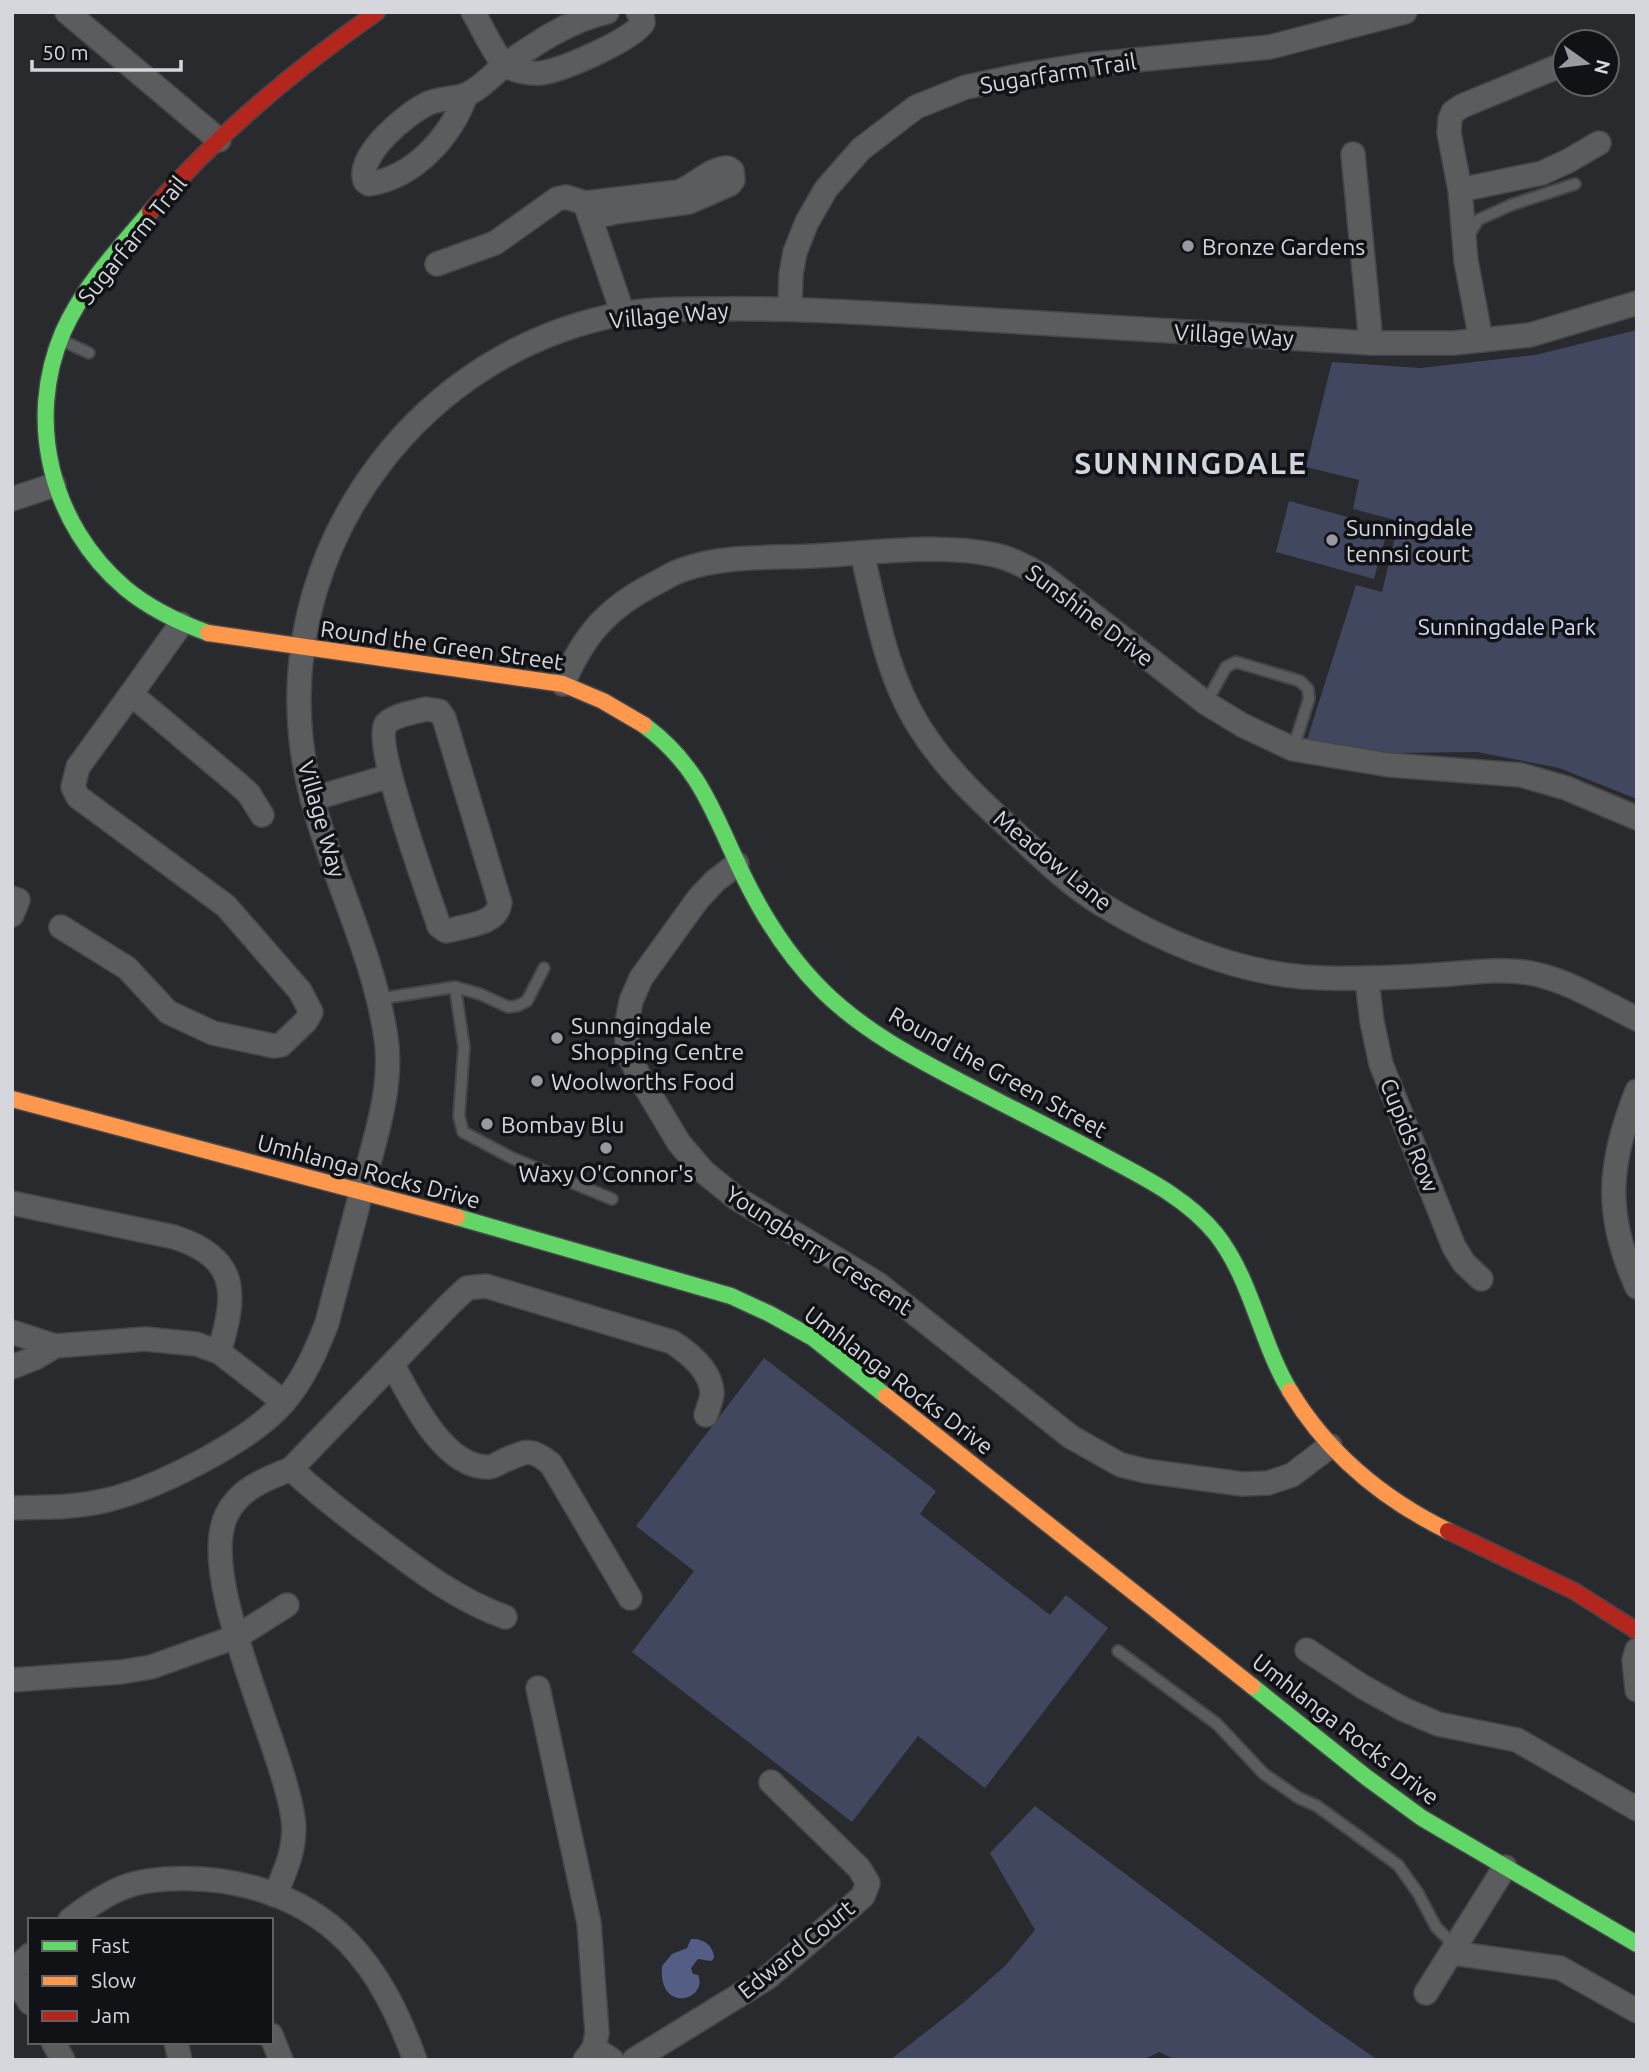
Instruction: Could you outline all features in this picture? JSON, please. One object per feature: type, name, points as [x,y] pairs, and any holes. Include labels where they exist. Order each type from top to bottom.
[{"type":"street","points":[[67,12],[219,140]]},
{"type":"street","name":"Sugarfarm Trail","points":[[302,648],[212,634],[181,624],[154,610],[99,564],[76,532],[54,485],[44,421],[47,385],[60,340],[76,306],[108,261],[161,198],[273,91],[335,40],[377,12]]},
{"type":"street","points":[[473,12],[505,65],[525,73],[541,73],[564,66],[631,35],[643,23],[642,15],[638,12]]},
{"type":"street","points":[[466,95],[448,132],[431,150],[404,171],[384,181],[369,184],[365,181],[365,168],[384,136],[396,124],[430,103],[466,95],[505,65],[572,25],[607,12]]},
{"type":"street","name":"Sugarfarm Trail","points":[[790,309],[795,252],[807,222],[826,190],[861,149],[916,107],[966,87],[1028,74],[1084,65],[1270,47],[1405,12]]},
{"type":"street","points":[[1481,340],[1464,242],[1460,190],[1449,133],[1450,119],[1453,112],[1551,69]]},
{"type":"street","points":[[1460,190],[1542,173],[1568,162],[1599,143]]},
{"type":"street","points":[[1353,154],[1371,343]]},
{"type":"street","points":[[437,264],[495,243],[557,198],[566,197],[587,211],[615,212],[698,200],[730,184],[733,180],[732,171],[722,167],[678,192],[587,211]]},
{"type":"street","points":[[587,211],[623,314]]},
{"type":"street","name":"Village Way","points":[[12,1508],[71,1507],[125,1496],[238,1441],[264,1422],[284,1402],[303,1376],[327,1323],[387,1086],[387,1043],[378,999],[312,799],[301,740],[299,699],[302,648],[311,600],[326,555],[343,520],[376,466],[413,425],[454,389],[495,360],[548,335],[623,314],[683,309],[790,309],[1371,343],[1453,343],[1530,335],[1637,303]]},
{"type":"street","points":[[12,499],[54,485]]},
{"type":"street","name":"Sunshine Drive","points":[[563,684],[574,657],[594,628],[611,611],[633,595],[681,570],[716,561],[912,550],[994,555],[1017,562],[1043,576],[1206,704],[1242,725],[1293,749],[1389,765],[1521,775],[1566,788],[1637,818]]},
{"type":"street","name":"Meadow Lane","points":[[862,553],[895,678],[919,728],[955,775],[1044,860],[1100,903],[1188,948],[1256,969],[1301,977],[1367,980],[1507,971],[1535,974],[1566,984],[1637,1019]]},
{"type":"street","points":[[61,927],[127,968],[168,1012],[213,1033],[274,1046],[281,1045],[306,1021],[311,1012],[300,991],[226,905],[78,797],[73,787],[78,766],[181,624]]},
{"type":"street","name":"Round the Green Street","points":[[302,648],[563,684],[596,696],[643,723],[678,755],[699,781],[764,915],[789,952],[823,992],[853,1017],[929,1065],[1158,1185],[1203,1219],[1226,1249],[1284,1381],[1300,1408],[1330,1446],[1373,1487],[1423,1517],[1578,1593],[1637,1631]]},
{"type":"street","points":[[131,694],[249,794],[262,815]]},
{"type":"street","points":[[426,709],[439,711],[444,718],[500,903],[497,914],[491,919],[451,930],[439,926],[390,776],[383,741],[385,726],[390,720],[426,709]]},
{"type":"street","points":[[312,799],[390,776]]},
{"type":"street","name":"Youngberry Crescent","points":[[737,864],[715,881],[698,900],[641,978],[631,1001],[626,1028],[628,1053],[639,1076],[679,1143],[704,1172],[736,1198],[878,1284],[1071,1437],[1121,1465],[1242,1484],[1268,1483],[1292,1475],[1330,1446]]},
{"type":"street","name":"Cupids Row","points":[[1367,980],[1371,1022],[1381,1064],[1454,1247],[1464,1263],[1481,1279]]},
{"type":"street","points":[[1637,1091],[1616,1157],[1613,1191],[1624,1259],[1637,1287]]},
{"type":"street","name":"Umhlanga Rocks Drive","points":[[12,1099],[460,1218],[719,1292],[770,1314],[813,1338],[1366,1777],[1422,1818],[1637,1944]]},
{"type":"street","points":[[12,1203],[174,1237],[198,1245],[216,1258],[226,1277],[230,1296],[229,1314],[219,1352]]},
{"type":"street","points":[[275,1895],[291,1855],[293,1817],[237,1636],[224,1589],[219,1555],[221,1532],[227,1514],[242,1494],[260,1481],[291,1469],[372,1382],[393,1365],[467,1289],[486,1286],[672,1342],[691,1354],[705,1373],[712,1393],[706,1415]]},
{"type":"street","points":[[12,1332],[55,1346],[145,1339],[196,1344],[219,1352],[284,1402]]},
{"type":"street","points":[[12,1367],[55,1346]]},
{"type":"street","points":[[393,1365],[418,1412],[442,1444],[471,1464],[490,1467],[525,1451],[538,1453],[551,1464],[630,1598]]},
{"type":"street","points":[[291,1469],[416,1569],[476,1606],[505,1616]]},
{"type":"street","points":[[12,1679],[121,1672],[150,1667],[237,1636],[287,1605]]},
{"type":"street","points":[[1307,1650],[1363,1687],[1403,1709],[1438,1724],[1517,1740],[1637,1809]]},
{"type":"street","points":[[1637,1650],[1634,1660],[1637,1690]]},
{"type":"street","points":[[538,1688],[589,1923],[597,2056]]},
{"type":"street","name":"Edward Court","points":[[634,2060],[767,1978],[854,1904],[867,1888],[868,1883],[859,1868],[771,1782]]},
{"type":"street","points":[[1426,1993],[1505,1867]]},
{"type":"street","points":[[78,1918],[86,1907],[131,1884],[152,1880],[200,1878],[232,1881],[275,1895],[297,1905],[331,1927],[368,1965],[399,2018],[415,2060]]},
{"type":"street","points":[[1454,1950],[1560,1968],[1637,2011]]},
{"type":"street","points":[[28,1957],[12,1972],[28,2000]]},
{"type":"street","points":[[273,2040],[281,2060]]},
{"type":"street","points":[[54,2044],[63,2060]]},
{"type":"lane","points":[[1464,242],[1478,220],[1511,205],[1574,184]]},
{"type":"lane","points":[[60,340],[89,354]]},
{"type":"lane","points":[[1206,704],[1226,667],[1236,662],[1300,681],[1308,689],[1309,699],[1293,749]]},
{"type":"lane","points":[[378,999],[454,987],[480,994],[508,1007],[517,1006],[527,1001],[544,968]]},
{"type":"lane","points":[[454,987],[464,1047],[458,1116],[463,1132],[512,1158],[612,1199]]},
{"type":"lane","points":[[1118,1651],[1217,1724],[1264,1774],[1317,1806],[1398,1865],[1418,1893],[1436,1927],[1454,1950]]},
{"type":"green space","name":"Sunningdale Park","points":[[1637,330],[1637,799],[1559,768],[1477,752],[1395,753],[1306,743],[1356,585],[1382,592],[1399,521],[1353,509],[1359,480],[1306,467],[1332,362],[1421,368],[1535,355]]},
{"type":"green space","name":"Sunningdale tennsi court","points":[[1289,501],[1388,528],[1374,579],[1276,552]]},
{"type":"green space","points":[[764,1358],[936,1491],[920,1514],[1050,1615],[1066,1595],[1108,1628],[985,1788],[918,1736],[852,1822],[632,1652],[694,1571],[636,1526]]},
{"type":"green space","points":[[1035,1806],[1320,2020],[1378,2060],[1176,2060],[1159,2052],[1143,2060],[890,2060],[1005,1966],[1035,1930],[990,1853]]},
{"type":"shaded area","points":[[691,1939],[707,1944],[714,1958],[711,1961],[698,1959],[691,1968],[693,1974],[698,1975],[699,1984],[696,1991],[683,1998],[675,1997],[667,1992],[662,1966],[672,1954],[687,1948]]},
{"type":"traffic: fast","points":[[150,212],[91,284],[63,332],[52,366],[46,401],[46,436],[52,470],[63,503],[79,534],[100,563],[125,588],[144,602],[208,633]]},
{"type":"traffic: fast","points":[[644,725],[664,741],[693,776],[705,794],[744,877],[769,922],[788,951],[822,990],[854,1018],[907,1053],[1149,1180],[1192,1210],[1216,1234],[1239,1271],[1271,1352],[1290,1391]]},
{"type":"traffic: fast","points":[[457,1217],[731,1296],[813,1338],[886,1396]]},
{"type":"traffic: fast","points":[[1252,1686],[1422,1818],[1637,1944]]},
{"type":"traffic: slow","points":[[208,633],[563,684],[603,701],[644,725]]},
{"type":"traffic: slow","points":[[12,1099],[457,1217]]},
{"type":"traffic: slow","points":[[1290,1391],[1322,1435],[1359,1473],[1401,1504],[1448,1531]]},
{"type":"traffic: slow","points":[[886,1396],[1252,1686]]},
{"type":"traffic: jam","points":[[150,212],[202,156],[257,105],[377,12]]},
{"type":"traffic: jam","points":[[1448,1531],[1574,1591],[1637,1631]]},
{"type":"place","name":"Bronze Gardens","points":[[1188,246]]},
{"type":"place","name":"Sunningdale tennsi court","points":[[1332,540]]},
{"type":"place","name":"Sunngingdale Shopping Centre","points":[[557,1038]]},
{"type":"place","name":"Woolworths Food","points":[[537,1081]]},
{"type":"place","name":"Bombay Blu","points":[[487,1124]]},
{"type":"place","name":"Waxy O'Connor's","points":[[606,1148]]},
{"type":"district","name":"SUNNINGDALE","points":[[1191,463]]}]
